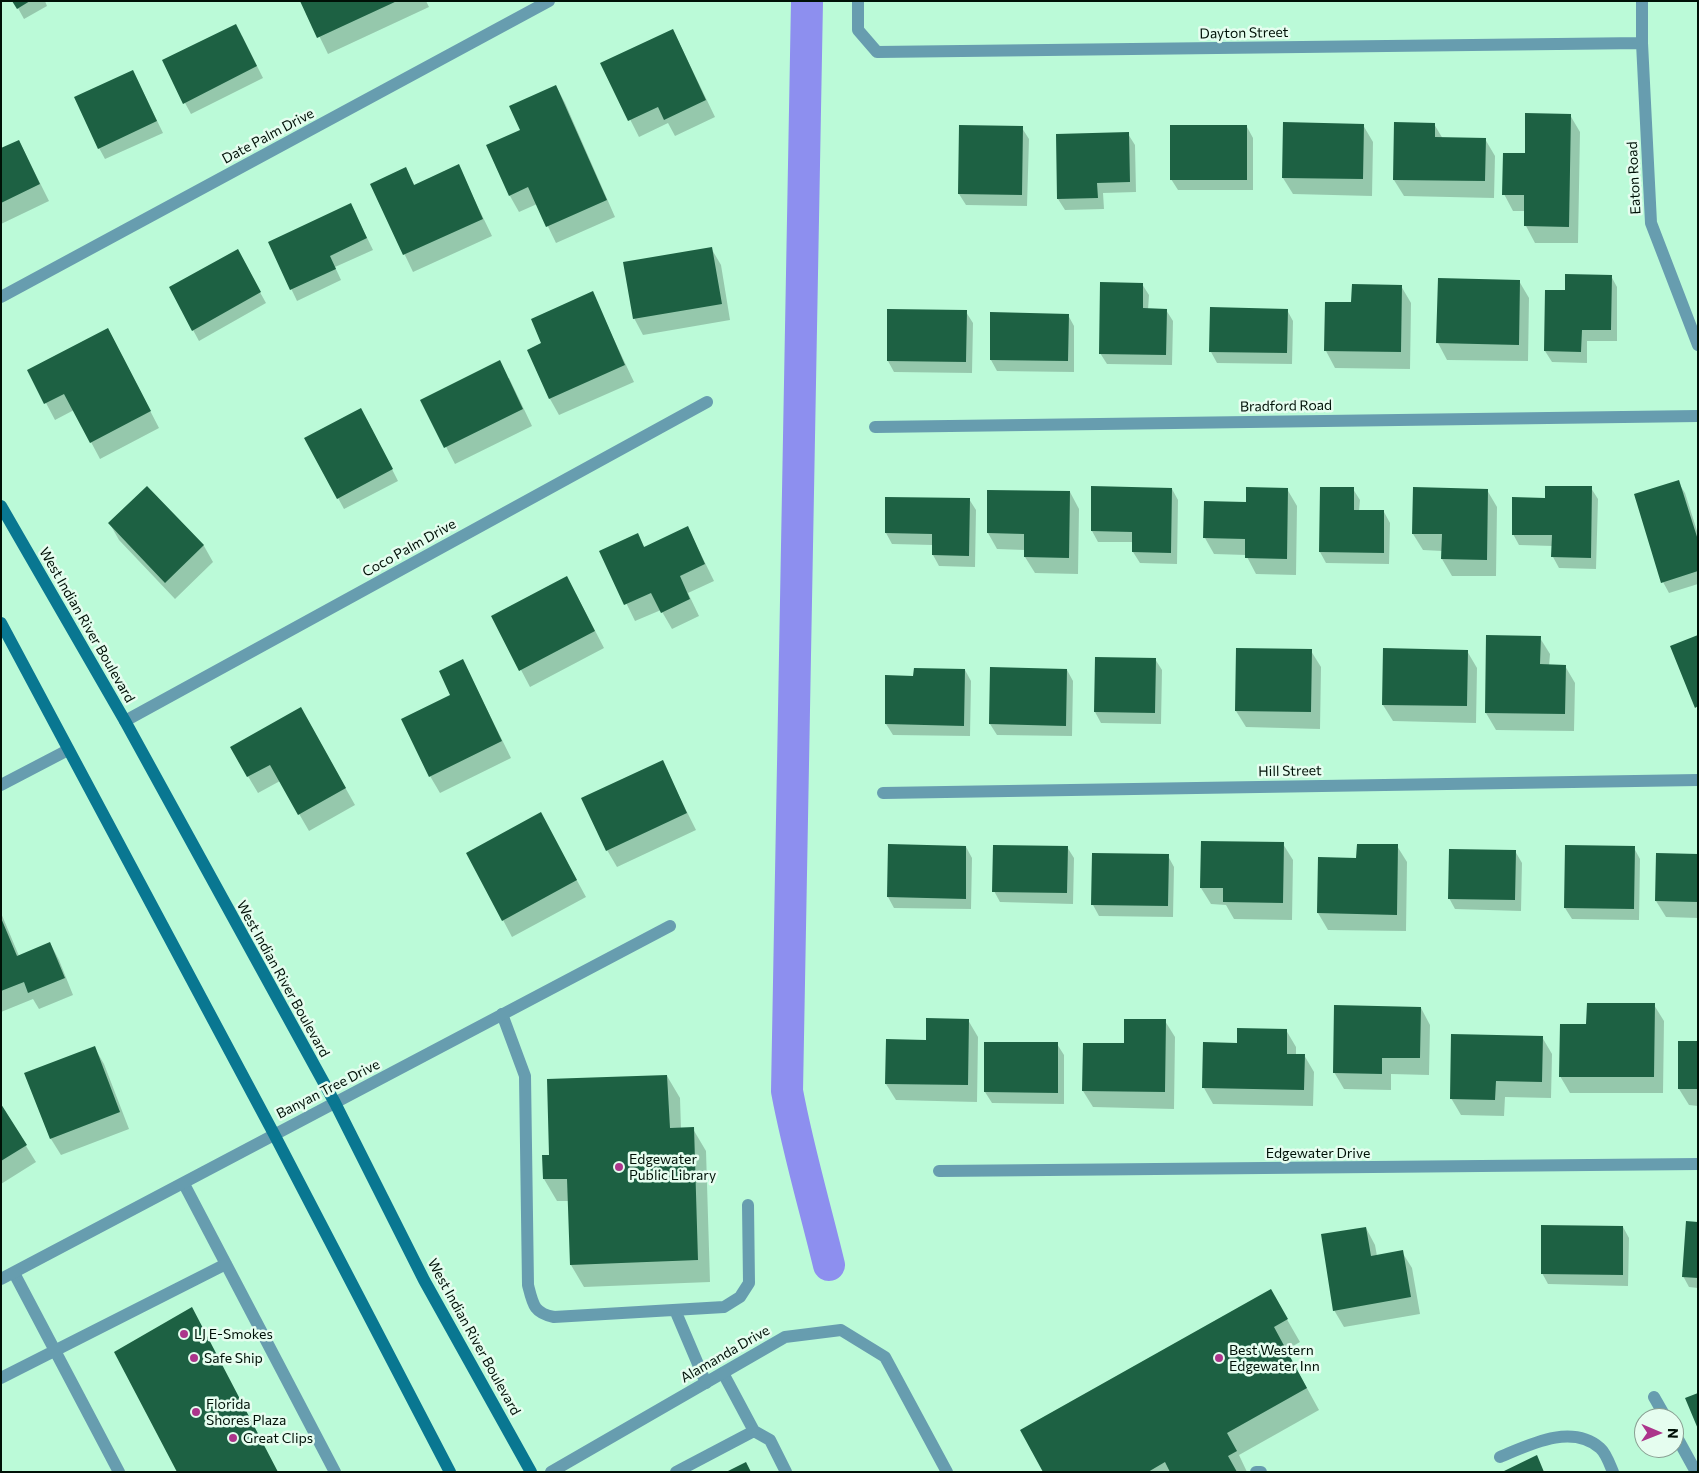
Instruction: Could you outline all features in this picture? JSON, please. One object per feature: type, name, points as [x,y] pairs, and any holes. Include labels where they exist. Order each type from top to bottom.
[{"type":"main road","name":"West Indian River Boulevard","points":[[1,506],[124,721],[335,1103],[424,1280],[531,1472]]},
{"type":"main road","points":[[1,623],[274,1134],[450,1472]]},
{"type":"street","name":"Date Palm Drive","points":[[1,297],[549,1]]},
{"type":"street","name":"Dayton Street","points":[[858,1],[858,30],[877,52],[1642,42]]},
{"type":"street","name":"Eaton Road","points":[[1642,1],[1642,42],[1651,224],[1698,345]]},
{"type":"street","name":"Coco Palm Drive","points":[[124,721],[708,402]]},
{"type":"street","name":"Bradford Road","points":[[875,427],[1698,416]]},
{"type":"street","points":[[1,785],[68,750]]},
{"type":"street","name":"Hill Street","points":[[883,793],[1698,780]]},
{"type":"street","name":"Banyan Tree Drive","points":[[1,1280],[670,926]]},
{"type":"street","points":[[502,1014],[525,1076],[528,1286],[533,1305],[542,1314],[554,1317],[724,1307],[740,1297],[749,1283],[748,1205]]},
{"type":"street","name":"Edgewater Drive","points":[[939,1171],[1698,1164]]},
{"type":"street","points":[[184,1184],[335,1472]]},
{"type":"street","points":[[1,1378],[226,1264]]},
{"type":"street","points":[[14,1273],[119,1472]]},
{"type":"street","points":[[675,1310],[706,1383]]},
{"type":"street","name":"Alamanda Drive","points":[[551,1472],[785,1337],[841,1330],[885,1357],[947,1472]]},
{"type":"street","points":[[724,1373],[754,1431],[770,1440],[786,1472]]},
{"type":"street","points":[[1654,1397],[1660,1408]]},
{"type":"street","points":[[676,1472],[754,1431]]},
{"type":"street","points":[[1500,1457],[1546,1438],[1587,1440],[1601,1449],[1613,1472]]},
{"type":"street","points":[[1684,1450],[1696,1472]]},
{"type":"street","points":[[1256,1472],[1261,1472]]},
{"type":"building","points":[[12,1],[30,1],[17,9]]},
{"type":"building","points":[[300,1],[397,1],[317,38]]},
{"type":"building","points":[[236,24],[257,66],[183,104],[162,60]]},
{"type":"building","points":[[673,29],[706,100],[664,120],[658,107],[628,121],[600,63]]},
{"type":"building","points":[[133,70],[157,121],[98,149],[74,97]]},
{"type":"building","points":[[556,85],[607,200],[546,227],[528,187],[509,196],[486,145],[520,130],[509,106]]},
{"type":"building","points":[[1525,113],[1571,114],[1569,227],[1524,226],[1524,195],[1502,195],[1503,153],[1525,153]]},
{"type":"building","points":[[1283,122],[1364,124],[1363,179],[1282,178]]},
{"type":"building","points":[[1394,122],[1435,123],[1435,137],[1486,138],[1485,181],[1393,180]]},
{"type":"building","points":[[959,125],[1023,126],[1022,195],[958,194]]},
{"type":"building","points":[[1170,125],[1247,125],[1247,180],[1170,180]]},
{"type":"building","points":[[1129,132],[1130,182],[1097,183],[1098,198],[1057,199],[1056,134]]},
{"type":"building","points":[[19,140],[40,184],[1,203],[1,148]]},
{"type":"building","points":[[459,164],[483,219],[403,255],[370,184],[406,167],[414,185]]},
{"type":"building","points":[[351,203],[367,238],[330,256],[336,269],[290,290],[268,242]]},
{"type":"building","points":[[712,247],[722,304],[633,319],[623,262]]},
{"type":"building","points":[[238,249],[261,292],[192,331],[169,287]]},
{"type":"building","points":[[1565,274],[1612,275],[1611,330],[1582,330],[1581,352],[1544,351],[1545,290],[1565,290]]},
{"type":"building","points":[[1438,278],[1520,280],[1519,345],[1436,343]]},
{"type":"building","points":[[1100,282],[1143,283],[1143,308],[1167,309],[1166,355],[1099,354]]},
{"type":"building","points":[[1352,284],[1402,285],[1401,352],[1324,351],[1325,302],[1351,302]]},
{"type":"building","points":[[593,291],[625,365],[549,399],[527,350],[541,343],[531,319]]},
{"type":"building","points":[[1210,307],[1288,309],[1287,353],[1209,352]]},
{"type":"building","points":[[887,309],[967,310],[966,362],[887,361]]},
{"type":"building","points":[[990,312],[1069,314],[1068,361],[990,360]]},
{"type":"building","points":[[108,328],[151,411],[90,443],[64,394],[44,404],[27,370]]},
{"type":"building","points":[[500,360],[523,409],[444,448],[420,400]]},
{"type":"building","points":[[361,408],[393,469],[337,499],[304,438]]},
{"type":"building","points":[[1679,480],[1698,540],[1698,571],[1661,583],[1634,494]]},
{"type":"building","points":[[147,486],[204,545],[165,583],[108,523]]},
{"type":"building","points":[[1091,486],[1172,488],[1171,553],[1132,552],[1132,532],[1091,531]]},
{"type":"building","points":[[1545,486],[1592,486],[1591,558],[1551,557],[1552,535],[1512,535],[1512,497],[1545,498]]},
{"type":"building","points":[[1246,487],[1288,488],[1287,559],[1245,558],[1245,539],[1203,538],[1204,501],[1246,502]]},
{"type":"building","points":[[1320,487],[1354,487],[1354,510],[1384,510],[1384,553],[1319,552]]},
{"type":"building","points":[[1413,487],[1488,489],[1487,560],[1441,559],[1442,534],[1412,534]]},
{"type":"building","points":[[987,490],[1070,491],[1069,558],[1024,557],[1024,534],[987,533]]},
{"type":"building","points":[[885,497],[970,498],[969,556],[932,555],[932,534],[885,533]]},
{"type":"building","points":[[688,526],[705,564],[680,576],[690,599],[661,613],[651,593],[624,605],[599,551],[638,533],[644,547]]},
{"type":"building","points":[[567,576],[595,631],[519,671],[491,616]]},
{"type":"building","points":[[1486,635],[1541,636],[1540,664],[1566,665],[1565,714],[1485,713]]},
{"type":"building","points":[[1698,635],[1698,706],[1695,708],[1670,646]]},
{"type":"building","points":[[1236,648],[1312,649],[1311,712],[1235,711]]},
{"type":"building","points":[[1383,648],[1468,650],[1467,706],[1382,705]]},
{"type":"building","points":[[1095,657],[1156,658],[1155,713],[1094,712]]},
{"type":"building","points":[[463,659],[502,741],[429,777],[401,719],[450,695],[439,671]]},
{"type":"building","points":[[990,667],[1067,669],[1066,726],[989,724]]},
{"type":"building","points":[[914,668],[965,669],[964,726],[885,724],[885,675],[913,676]]},
{"type":"building","points":[[301,707],[346,788],[298,815],[270,765],[247,777],[230,747]]},
{"type":"building","points":[[663,760],[687,813],[606,851],[581,798]]},
{"type":"building","points":[[541,812],[577,880],[502,921],[466,853]]},
{"type":"building","points":[[1201,841],[1284,842],[1283,903],[1223,902],[1223,888],[1200,888]]},
{"type":"building","points":[[888,844],[966,846],[966,899],[887,897]]},
{"type":"building","points":[[1357,844],[1398,844],[1397,915],[1317,913],[1318,857],[1356,858]]},
{"type":"building","points":[[993,845],[1068,846],[1067,893],[992,892]]},
{"type":"building","points":[[1565,845],[1635,846],[1634,909],[1564,908]]},
{"type":"building","points":[[1449,849],[1516,850],[1515,900],[1448,899]]},
{"type":"building","points":[[1092,853],[1169,854],[1168,906],[1091,905]]},
{"type":"building","points":[[1656,853],[1698,854],[1698,902],[1655,901]]},
{"type":"building","points":[[1,918],[17,956],[50,942],[65,978],[28,993],[24,982],[1,991]]},
{"type":"building","points":[[1587,1003],[1655,1003],[1654,1077],[1559,1077],[1560,1024],[1586,1024]]},
{"type":"building","points":[[1334,1005],[1421,1007],[1420,1058],[1382,1058],[1382,1074],[1333,1073]]},
{"type":"building","points":[[926,1018],[969,1019],[968,1085],[885,1084],[886,1039],[926,1040]]},
{"type":"building","points":[[1124,1019],[1166,1019],[1165,1092],[1082,1091],[1083,1043],[1124,1043]]},
{"type":"building","points":[[1237,1028],[1287,1029],[1287,1054],[1305,1054],[1304,1090],[1202,1088],[1203,1042],[1237,1043]]},
{"type":"building","points":[[1451,1034],[1543,1036],[1542,1082],[1496,1081],[1495,1100],[1450,1099]]},
{"type":"building","points":[[1678,1041],[1698,1041],[1698,1089],[1678,1089]]},
{"type":"building","points":[[984,1042],[1058,1042],[1058,1093],[984,1092]]},
{"type":"building","points":[[95,1046],[120,1112],[50,1139],[24,1073]]},
{"type":"building","name":"Edgewater Public Library","points":[[667,1075],[670,1128],[694,1127],[698,1260],[570,1265],[567,1179],[543,1179],[542,1155],[549,1155],[547,1079]]},
{"type":"building","points":[[1,1104],[27,1145],[1,1161]]},
{"type":"building","points":[[1686,1221],[1698,1222],[1698,1278],[1682,1277]]},
{"type":"building","points":[[1541,1225],[1623,1226],[1623,1275],[1541,1274]]},
{"type":"building","points":[[1366,1227],[1371,1256],[1403,1250],[1411,1297],[1333,1311],[1321,1234]]},
{"type":"building","name":"Best Western Edgewater Inn","points":[[1271,1289],[1288,1319],[1274,1327],[1307,1388],[1227,1433],[1237,1451],[1228,1456],[1237,1472],[1170,1472],[1165,1462],[1148,1472],[1043,1472],[1020,1430]]},
{"type":"building","name":"Florida Shores Plaza","points":[[192,1307],[278,1472],[177,1472],[114,1352]]},
{"type":"building","points":[[1698,1393],[1698,1429],[1685,1398]]},
{"type":"building","points":[[1537,1455],[1544,1472],[1502,1472]]},
{"type":"building","points":[[746,1462],[751,1472],[726,1472]]},
{"type":"waterway","points":[[807,1],[787,1091],[801,1157],[829,1265]]},
{"type":"place","name":"Edgewater Public Library","points":[[619,1167]]},
{"type":"place","name":"LJ E-Smokes","points":[[184,1334]]},
{"type":"place","name":"Safe Ship","points":[[194,1358]]},
{"type":"place","name":"Best Western Edgewater Inn","points":[[1219,1358]]},
{"type":"place","name":"Florida Shores Plaza","points":[[196,1412]]},
{"type":"place","name":"Great Clips","points":[[233,1438]]}]
